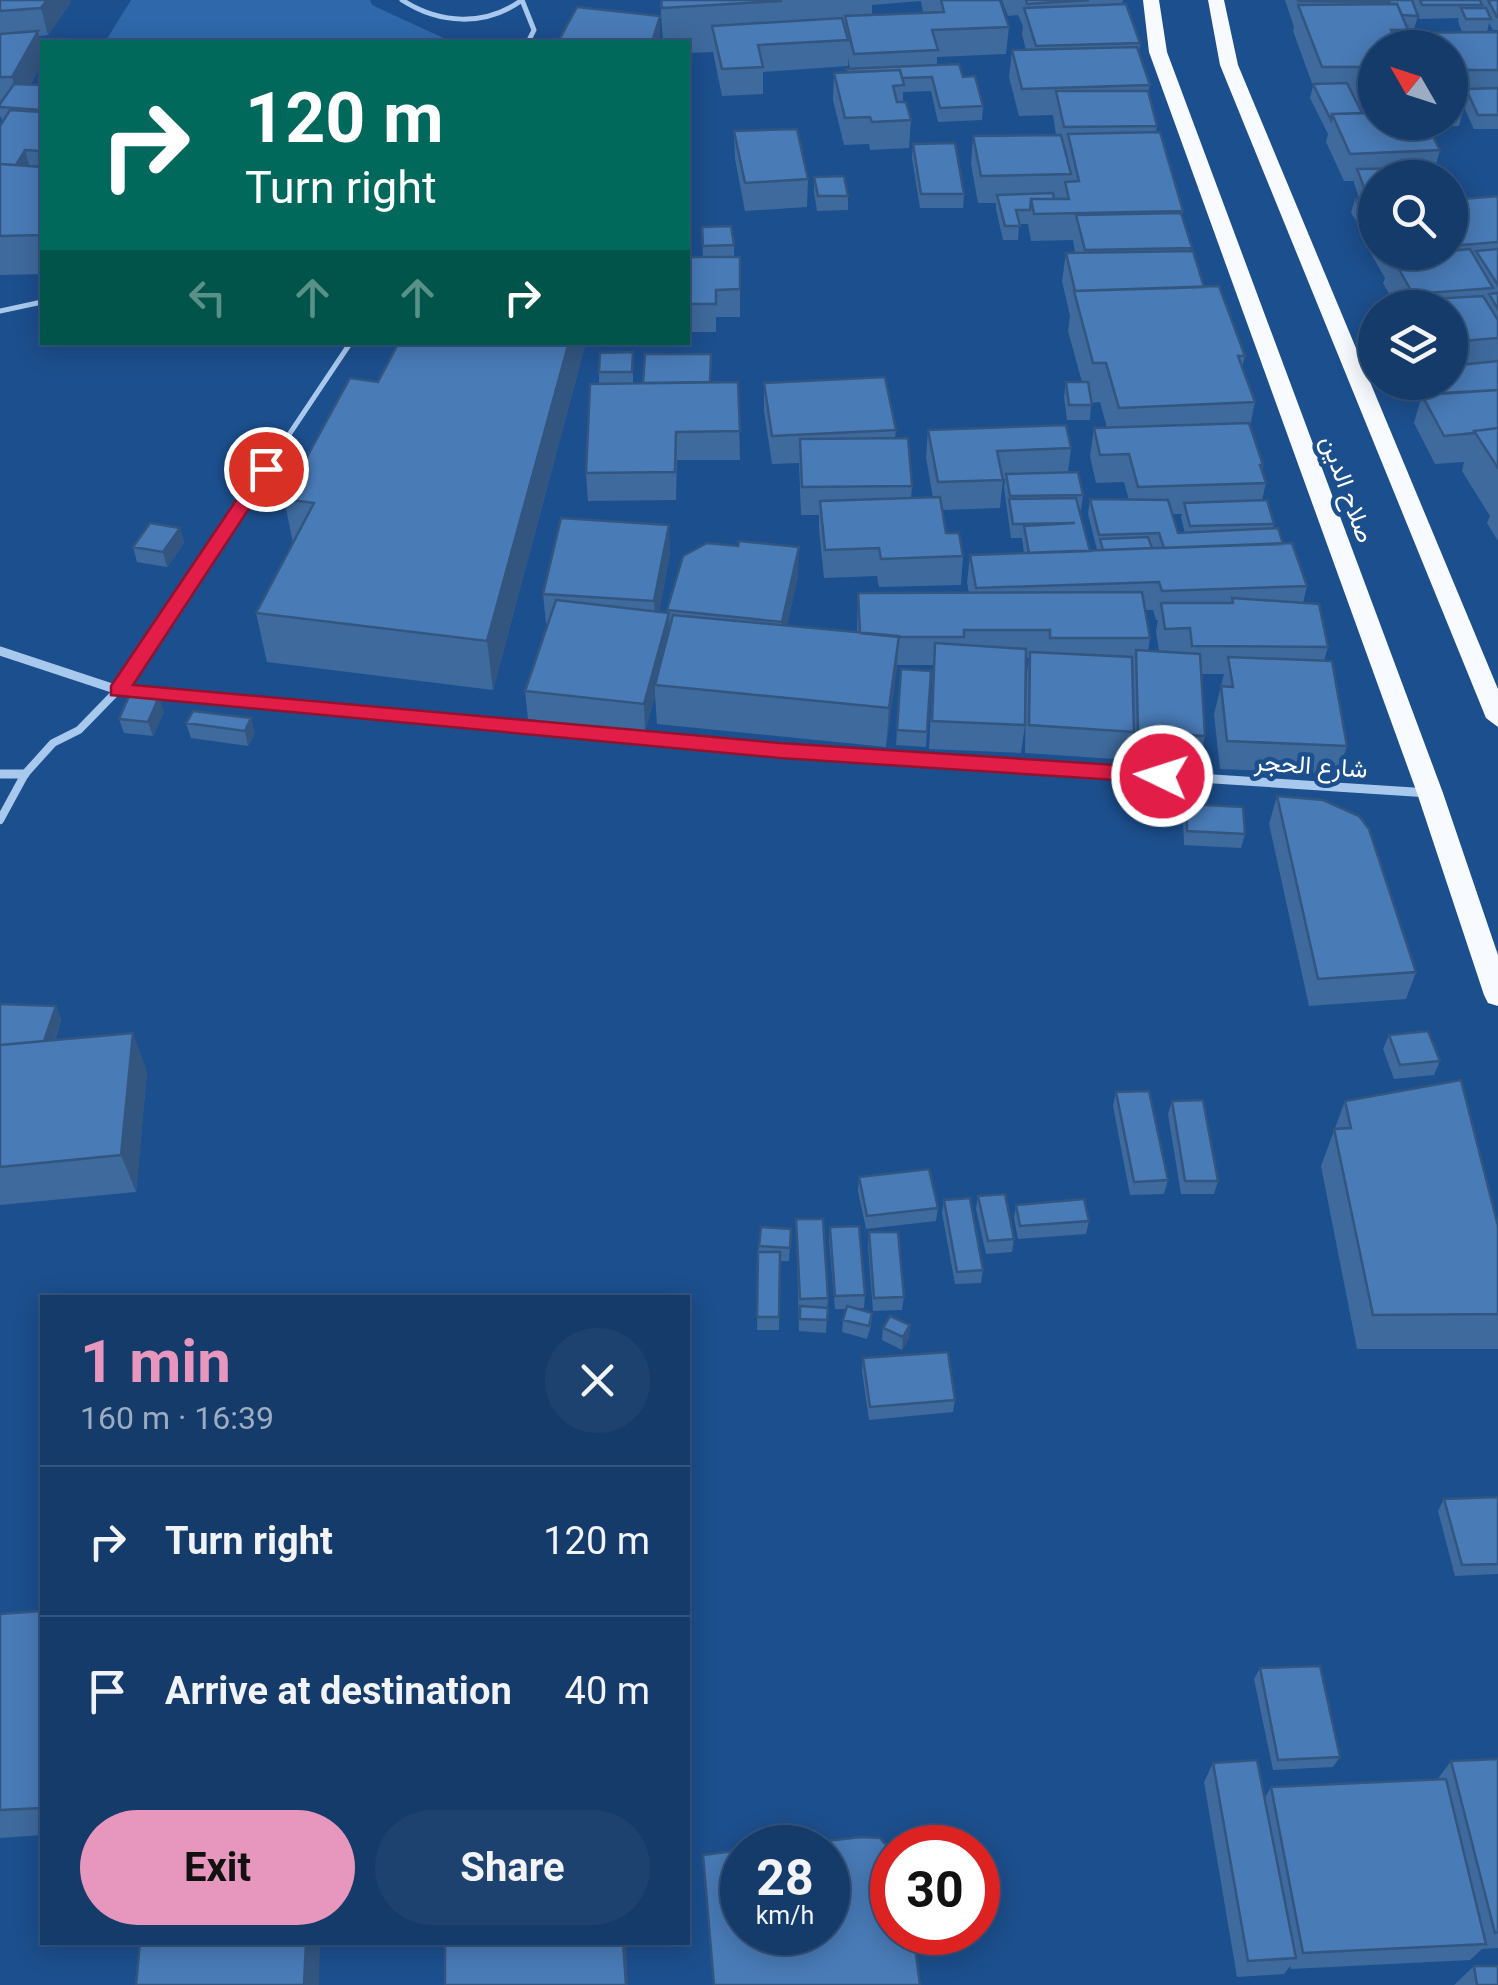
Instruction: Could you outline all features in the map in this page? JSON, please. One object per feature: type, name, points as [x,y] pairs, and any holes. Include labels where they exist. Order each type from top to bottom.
[{"type":"highway","name":"صلاح الدين","points":[[1152,0],[1158,52],[1430,793],[1498,996]]},
{"type":"highway","name":"صلاح الدين","points":[[1216,0],[1229,65],[1489,676],[1498,718]]},
{"type":"street","name":"شارع الحجر","points":[[0,651],[118,690],[780,750],[1430,793]]},
{"type":"street","points":[[0,774],[25,774]]},
{"type":"lane","points":[[402,0],[428,14],[460,19],[503,13],[522,0],[534,30],[529,40]]},
{"type":"lane","points":[[0,311],[40,302]]},
{"type":"lane","points":[[0,820],[25,774],[53,743],[79,730],[118,690],[349,345]]},
{"type":"shaded area","points":[[131,0],[370,0],[372,5],[448,40],[106,40]]},
{"type":"building","points":[[0,0],[47,0],[41,8],[0,11]]},
{"type":"building","points":[[661,0],[781,0],[781,1],[662,8]]},
{"type":"building","points":[[941,0],[1000,0],[1009,27],[932,30],[938,50],[854,54],[845,16],[944,12]]},
{"type":"building","points":[[1026,0],[1089,0],[1027,4]]},
{"type":"building","points":[[1387,0],[1388,2],[1299,1]]},
{"type":"building","points":[[1389,0],[1412,0],[1418,16],[1402,15],[1397,4],[1390,4]]},
{"type":"building","points":[[1420,0],[1480,0],[1482,5],[1422,5]]},
{"type":"building","points":[[1488,0],[1498,0],[1498,17],[1497,17]]},
{"type":"building","points":[[1126,4],[1140,43],[1036,46],[1024,8]]},
{"type":"building","points":[[1397,4],[1408,30],[1358,30],[1358,67],[1322,67],[1298,5]]},
{"type":"building","points":[[577,7],[660,16],[653,40],[559,40]]},
{"type":"building","points":[[1461,8],[1486,8],[1491,19],[1466,19]]},
{"type":"building","points":[[842,18],[848,40],[758,45],[763,67],[722,69],[712,26]]},
{"type":"building","points":[[38,31],[12,77],[0,77],[0,34]]},
{"type":"building","points":[[1468,32],[1498,32],[1498,70],[1468,70]]},
{"type":"building","points":[[1137,47],[1150,85],[1022,89],[1012,50]]},
{"type":"building","points":[[959,64],[963,77],[975,76],[983,106],[940,108],[932,77],[902,78],[900,70],[846,69]]},
{"type":"building","points":[[900,70],[904,85],[893,86],[897,102],[906,102],[911,120],[872,122],[870,117],[845,118],[834,73]]},
{"type":"building","points":[[1347,83],[1358,113],[1332,114],[1331,120],[1313,84]]},
{"type":"building","points":[[14,84],[40,85],[40,110],[0,104]]},
{"type":"building","points":[[1498,88],[1498,115],[1478,115],[1468,89]]},
{"type":"building","points":[[1056,91],[1148,91],[1157,126],[1064,127]]},
{"type":"building","points":[[10,110],[40,112],[40,151],[25,150],[16,165],[0,164],[0,126]]},
{"type":"building","points":[[1358,113],[1358,140],[1435,140],[1440,150],[1350,154],[1332,114]]},
{"type":"building","points":[[797,129],[808,179],[745,183],[734,131]]},
{"type":"building","points":[[1160,132],[1183,211],[1034,214],[1031,199],[1069,199],[1065,182],[1079,181],[1068,134]]},
{"type":"building","points":[[1061,135],[1071,174],[981,176],[973,136]]},
{"type":"building","points":[[955,143],[964,194],[921,194],[913,144]]},
{"type":"building","points":[[0,164],[40,167],[40,235],[0,236]]},
{"type":"building","points":[[844,176],[848,196],[818,196],[814,177]]},
{"type":"building","points":[[1053,193],[1054,199],[1031,199],[1030,210],[1016,210],[1020,226],[1005,226],[997,195]]},
{"type":"building","points":[[1498,196],[1498,242],[1468,244],[1468,198]]},
{"type":"building","points":[[1181,213],[1192,248],[1085,250],[1076,215]]},
{"type":"building","points":[[731,226],[734,245],[703,246],[702,227]]},
{"type":"building","points":[[1468,249],[1493,288],[1411,290],[1399,270],[1468,270]]},
{"type":"building","points":[[1498,249],[1498,285],[1476,251]]},
{"type":"building","points":[[1193,251],[1204,287],[1075,291],[1066,253]]},
{"type":"building","points":[[690,257],[740,257],[740,289],[716,290],[716,304],[690,304]]},
{"type":"building","points":[[1219,286],[1245,356],[1238,356],[1255,402],[1119,408],[1106,363],[1093,363],[1074,291]]},
{"type":"building","points":[[1498,293],[1498,309],[1489,294]]},
{"type":"building","points":[[1483,296],[1498,320],[1498,338],[1468,340],[1468,297]]},
{"type":"building","points":[[397,345],[568,345],[487,641],[256,613],[314,503],[284,499],[350,378],[378,382]]},
{"type":"building","points":[[633,352],[632,372],[599,372],[600,353]]},
{"type":"building","points":[[645,354],[711,354],[710,382],[643,383]]},
{"type":"building","points":[[1498,361],[1498,390],[1468,392],[1468,364]]},
{"type":"building","points":[[885,377],[896,430],[772,436],[764,383]]},
{"type":"building","points":[[738,382],[740,431],[676,432],[675,472],[586,473],[590,384]]},
{"type":"building","points":[[1066,382],[1088,382],[1092,405],[1069,405]]},
{"type":"building","points":[[1498,390],[1498,428],[1444,436],[1425,400],[1468,400],[1468,392]]},
{"type":"building","points":[[1249,423],[1266,483],[1138,487],[1129,454],[1100,455],[1094,428]]},
{"type":"building","points":[[1066,425],[1071,448],[997,451],[1003,480],[938,482],[928,430]]},
{"type":"building","points":[[1498,428],[1498,468],[1474,431]]},
{"type":"building","points":[[908,438],[912,486],[802,487],[800,439]]},
{"type":"building","points":[[1078,472],[1083,495],[1010,496],[1006,474]]},
{"type":"building","points":[[940,497],[946,533],[959,533],[963,556],[881,559],[879,548],[825,550],[820,501]]},
{"type":"building","points":[[1076,498],[1090,551],[1029,553],[1024,526],[1075,523],[1013,524],[1009,499]]},
{"type":"building","points":[[1090,499],[1168,500],[1178,533],[1278,528],[1283,544],[1164,548],[1159,533],[1099,535]]},
{"type":"building","points":[[1267,500],[1274,524],[1190,526],[1184,503]]},
{"type":"building","points":[[561,518],[669,525],[654,601],[543,594]]},
{"type":"building","points":[[150,523],[180,528],[163,552],[133,547]]},
{"type":"building","points":[[1148,537],[1152,548],[1103,550],[1100,539]]},
{"type":"building","points":[[739,541],[799,547],[782,622],[667,610],[683,556],[707,543],[738,546]]},
{"type":"building","points":[[1292,543],[1307,586],[1162,591],[1159,582],[976,588],[970,555]]},
{"type":"building","points":[[1142,592],[1150,638],[1050,638],[1050,630],[964,630],[964,637],[860,633],[858,593]]},
{"type":"building","points":[[1232,598],[1319,604],[1328,647],[1192,646],[1190,628],[1165,629],[1161,603],[1233,603]]},
{"type":"building","points":[[556,600],[669,613],[644,704],[525,691]]},
{"type":"building","points":[[673,615],[899,636],[889,708],[655,685]]},
{"type":"building","points":[[935,643],[1026,649],[1025,725],[932,721]]},
{"type":"building","points":[[1136,650],[1200,654],[1205,736],[1138,732]]},
{"type":"building","points":[[1030,652],[1132,657],[1134,732],[1029,725]]},
{"type":"building","points":[[1228,657],[1332,661],[1347,746],[1227,741],[1221,686],[1233,687]]},
{"type":"building","points":[[901,669],[931,671],[927,732],[897,730]]},
{"type":"building","points":[[130,694],[159,697],[148,722],[119,719]]},
{"type":"building","points":[[193,711],[251,718],[245,731],[186,723]]},
{"type":"building","points":[[1277,796],[1323,800],[1359,816],[1369,829],[1416,972],[1318,979]]},
{"type":"building","points":[[1186,804],[1243,807],[1245,834],[1187,831]]},
{"type":"building","points":[[0,1004],[56,1006],[44,1041],[0,1045]]},
{"type":"building","points":[[1428,1031],[1440,1061],[1400,1065],[1389,1035]]},
{"type":"building","points":[[133,1033],[121,1155],[0,1167],[0,1045]]},
{"type":"building","points":[[1461,1080],[1498,1226],[1498,1314],[1373,1315],[1334,1129],[1351,1128],[1345,1101]]},
{"type":"building","points":[[1149,1091],[1168,1180],[1134,1182],[1116,1092]]},
{"type":"building","points":[[1203,1100],[1218,1181],[1185,1181],[1172,1101]]},
{"type":"building","points":[[929,1169],[938,1208],[867,1216],[859,1177]]},
{"type":"building","points":[[1005,1194],[1014,1239],[988,1241],[978,1196]]},
{"type":"building","points":[[970,1198],[983,1270],[957,1272],[944,1200]]},
{"type":"building","points":[[1084,1199],[1089,1221],[1020,1226],[1016,1205]]},
{"type":"building","points":[[796,1219],[823,1219],[828,1298],[800,1299]]},
{"type":"building","points":[[859,1226],[865,1295],[835,1296],[830,1227]]},
{"type":"building","points":[[761,1227],[791,1229],[790,1248],[759,1246]]},
{"type":"building","points":[[869,1232],[898,1232],[904,1297],[874,1298]]},
{"type":"building","points":[[758,1252],[780,1252],[779,1317],[757,1317]]},
{"type":"building","points":[[800,1306],[828,1308],[827,1320],[800,1319]]},
{"type":"building","points":[[847,1306],[872,1313],[869,1326],[843,1320]]},
{"type":"building","points":[[890,1316],[910,1325],[903,1337],[883,1328]]},
{"type":"building","points":[[948,1352],[955,1400],[870,1407],[863,1358]]},
{"type":"building","points":[[1498,1497],[1498,1564],[1462,1565],[1444,1499]]},
{"type":"building","points":[[40,1611],[40,1808],[0,1810],[0,1614]]},
{"type":"building","points":[[1320,1666],[1340,1757],[1278,1760],[1260,1668]]},
{"type":"building","points":[[1498,1759],[1498,1932],[1495,1933],[1451,1761]]},
{"type":"building","points":[[1257,1760],[1296,1958],[1248,1961],[1213,1763]]},
{"type":"building","points":[[1446,1779],[1486,1944],[1303,1953],[1271,1787]]},
{"type":"building","points":[[870,1837],[870,1955],[916,1955],[920,1985],[714,1985],[703,1855],[720,1853],[720,1955],[850,1955],[850,1838]]},
{"type":"building","points":[[140,1945],[306,1945],[304,1985],[136,1985]]},
{"type":"building","points":[[445,1945],[623,1945],[626,1985],[445,1985]]},
{"type":"building","points":[[1474,1966],[1498,1966],[1498,1985],[1477,1985]]},
{"type":"route","points":[[266,469],[118,690],[780,750],[1162,776]]}]
